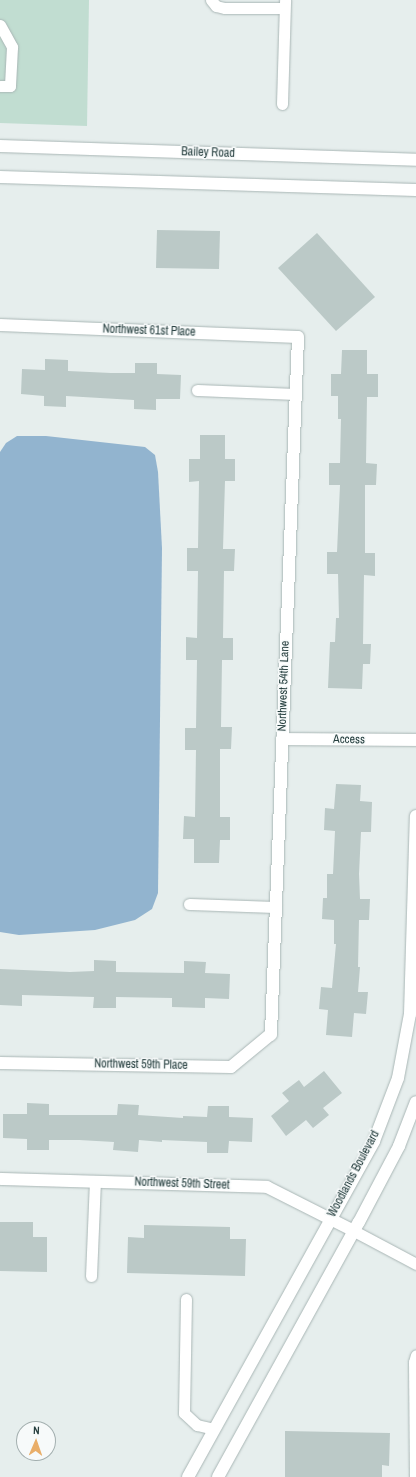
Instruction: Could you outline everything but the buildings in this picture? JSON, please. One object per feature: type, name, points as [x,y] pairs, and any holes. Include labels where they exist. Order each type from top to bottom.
[{"type":"street","name":"Bailey Road","points":[[0,146],[416,160]]},
{"type":"street","points":[[0,177],[416,190]]},
{"type":"street","name":"Northwest 61st Place","points":[[0,325],[298,337]]},
{"type":"street","name":"Northwest 54th Lane","points":[[271,1034],[298,337]]},
{"type":"street","name":"Access","points":[[282,739],[416,740]]},
{"type":"street","name":"Woodlands Boulevard","points":[[188,1477],[374,1141],[398,1078],[410,1014],[416,816]]},
{"type":"street","name":"Northwest 59th Place","points":[[0,1063],[231,1067],[271,1034]]},
{"type":"street","points":[[218,1477],[354,1231],[399,1146],[416,1102]]},
{"type":"street","name":"Northwest 59th Street","points":[[0,1179],[267,1187],[354,1231]]},
{"type":"lane","points":[[211,0],[216,6],[225,8],[284,4],[282,104]]},
{"type":"lane","points":[[0,25],[12,47],[10,86],[0,86]]},
{"type":"lane","points":[[197,390],[296,394]]},
{"type":"lane","points":[[189,904],[276,907]]},
{"type":"lane","points":[[91,1276],[95,1181]]},
{"type":"lane","points":[[354,1231],[416,1264]]},
{"type":"lane","points":[[186,1299],[184,1413],[197,1425],[214,1429]]},
{"type":"lane","points":[[415,1477],[414,1362],[416,1356]]},
{"type":"green space","points":[[0,0],[89,0],[87,126],[0,123]]},
{"type":"water","points":[[17,436],[46,436],[145,447],[155,455],[158,472],[162,548],[158,893],[152,909],[135,920],[95,930],[19,935],[0,932],[0,452],[6,443]]}]
